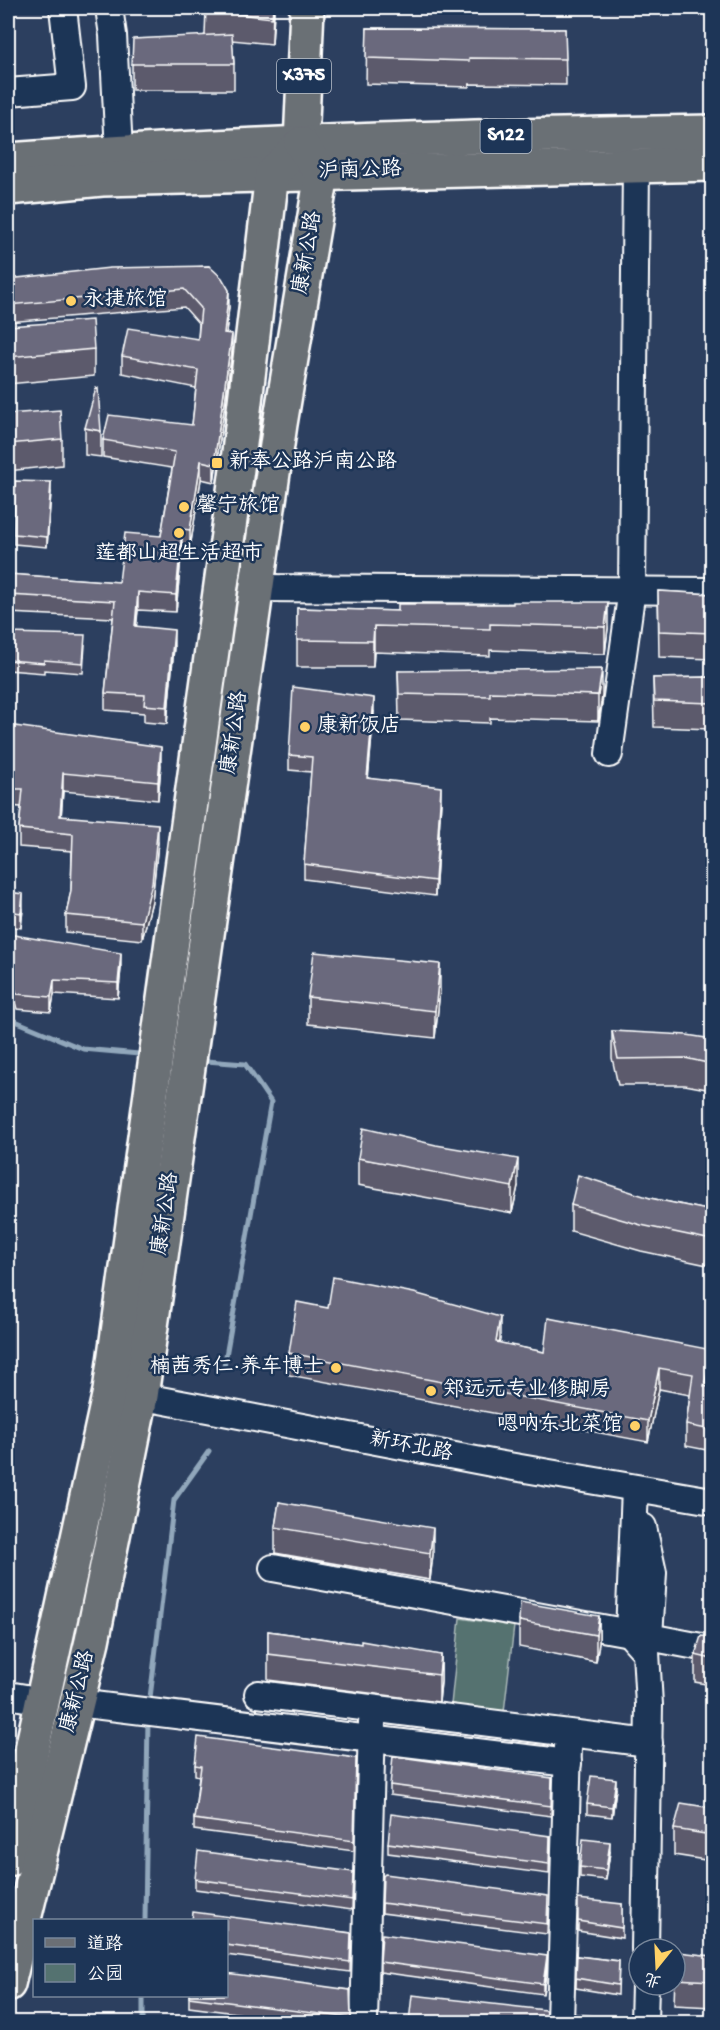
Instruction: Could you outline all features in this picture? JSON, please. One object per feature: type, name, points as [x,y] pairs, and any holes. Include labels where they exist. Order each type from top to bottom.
[{"type":"main road","name":"X375","points":[[301,144],[307,8]]},
{"type":"main road","name":"沪南公路","points":[[8,160],[120,151],[468,136],[712,132]]},
{"type":"main road","points":[[272,174],[301,144],[322,174]]},
{"type":"main road","name":"沪南公路","points":[[8,188],[102,178],[712,164]]},
{"type":"main road","name":"康新公路","points":[[8,1984],[92,1641],[125,1393],[272,174]]},
{"type":"main road","name":"康新公路","points":[[8,1859],[44,1701],[125,1393],[322,174]]},
{"type":"street","points":[[8,92],[72,87],[63,8]]},
{"type":"street","points":[[109,8],[113,35],[120,151]]},
{"type":"street","points":[[609,754],[632,590],[636,165]]},
{"type":"street","points":[[256,588],[712,591]]},
{"type":"street","name":"新环北路","points":[[125,1393],[635,1489],[712,1501]]},
{"type":"street","points":[[635,1489],[639,1635],[646,1652],[649,1743],[645,1937]]},
{"type":"street","points":[[273,1568],[712,1649]]},
{"type":"street","points":[[258,1694],[649,1743]]},
{"type":"street","points":[[8,1695],[44,1701]]},
{"type":"street","points":[[76,1702],[568,1763]]},
{"type":"street","points":[[364,2022],[372,1708]]},
{"type":"street","points":[[560,2022],[569,1733]]},
{"type":"street","points":[[644,2022],[645,1997]]},
{"type":"green space","points":[[460,1618],[514,1626],[504,1712],[451,1705]]},
{"type":"building","points":[[206,8],[273,8],[272,18],[205,10]]},
{"type":"building","points":[[367,28],[565,29],[566,59],[469,58],[469,61],[366,58]]},
{"type":"building","points":[[232,34],[234,64],[132,64],[133,39]]},
{"type":"building","points":[[209,266],[222,278],[229,290],[224,333],[232,334],[214,464],[201,461],[190,530],[182,529],[176,595],[138,592],[135,626],[174,630],[167,707],[144,705],[145,695],[105,693],[115,601],[8,595],[8,574],[119,582],[125,533],[161,536],[175,452],[103,440],[109,415],[192,425],[198,370],[122,356],[128,328],[198,339],[201,308],[184,289],[8,305],[8,279],[110,268]]},
{"type":"building","points":[[92,320],[94,349],[8,357],[8,326]]},
{"type":"building","points":[[96,388],[98,388],[101,431],[85,428]]},
{"type":"building","points":[[60,410],[62,439],[8,444],[8,414]]},
{"type":"building","points":[[15,481],[51,482],[47,537],[14,534]]},
{"type":"building","points":[[658,591],[712,594],[712,633],[659,631]]},
{"type":"building","points":[[513,602],[608,602],[605,627],[490,624],[490,629],[374,626],[373,641],[297,640],[297,608],[398,611],[398,604],[513,604]]},
{"type":"building","points":[[9,633],[85,635],[83,663],[8,660]]},
{"type":"building","points":[[602,669],[598,695],[490,692],[490,696],[399,694],[398,671]]},
{"type":"building","points":[[712,677],[712,703],[654,701],[653,678]]},
{"type":"building","points":[[293,687],[374,698],[367,778],[441,787],[435,881],[304,864],[312,757],[289,755]]},
{"type":"building","points":[[8,725],[161,747],[158,782],[63,773],[60,816],[158,824],[152,883],[142,922],[66,915],[71,890],[73,834],[19,829],[23,789],[8,789]]},
{"type":"building","points":[[8,892],[23,894],[21,913],[8,911]]},
{"type":"building","points":[[8,934],[121,953],[118,983],[54,980],[51,997],[17,994],[14,985],[8,983]]},
{"type":"building","points":[[314,952],[440,964],[435,1011],[308,997]]},
{"type":"building","points":[[612,1031],[687,1035],[712,1039],[712,1064],[685,1058],[618,1059]]},
{"type":"building","points":[[363,1128],[436,1145],[518,1159],[512,1187],[358,1158]]},
{"type":"building","points":[[578,1175],[650,1198],[712,1211],[712,1240],[641,1225],[571,1205]]},
{"type":"building","points":[[333,1277],[414,1293],[500,1317],[496,1342],[544,1352],[548,1318],[712,1350],[704,1386],[712,1388],[712,1430],[686,1425],[693,1374],[659,1368],[648,1421],[289,1353],[297,1302],[328,1308]]},
{"type":"building","points":[[279,1502],[433,1528],[430,1553],[275,1527]]},
{"type":"building","points":[[520,1602],[599,1616],[596,1635],[519,1621]]},
{"type":"building","points":[[268,1631],[361,1644],[361,1641],[441,1655],[439,1675],[268,1654]]},
{"type":"building","points":[[701,1636],[712,1637],[712,1659],[695,1655]]},
{"type":"building","points":[[198,1737],[356,1758],[354,1841],[194,1819],[201,1766],[195,1765]]},
{"type":"building","points":[[393,1756],[552,1778],[551,1806],[390,1785]]},
{"type":"building","points":[[591,1776],[616,1779],[612,1807],[587,1804]]},
{"type":"building","points":[[681,1803],[712,1808],[712,1835],[674,1829]]},
{"type":"building","points":[[391,1814],[550,1836],[549,1864],[388,1843]]},
{"type":"building","points":[[583,1839],[610,1842],[606,1870],[580,1867]]},
{"type":"building","points":[[198,1851],[353,1872],[352,1900],[195,1879]]},
{"type":"building","points":[[385,1874],[548,1896],[547,1924],[382,1903]]},
{"type":"building","points":[[578,1899],[622,1904],[622,1928],[578,1921]]},
{"type":"building","points":[[193,1912],[351,1933],[350,1962],[228,1945],[228,1919],[192,1919]]},
{"type":"building","points":[[382,1934],[547,1956],[543,1984],[380,1962]]},
{"type":"building","points":[[687,1953],[712,1956],[712,1981],[687,1980]]},
{"type":"building","points":[[577,1956],[619,1961],[618,1985],[576,1978]]},
{"type":"building","points":[[228,1973],[350,1990],[351,2018],[189,1997],[228,1997]]},
{"type":"building","points":[[412,1995],[545,2010],[548,2020],[547,2022],[409,2022]]},
{"type":"building","points":[[575,2014],[616,2018],[616,2022],[572,2022]]},
{"type":"waterway","points":[[8,1018],[83,1049],[139,1054]]},
{"type":"waterway","points":[[206,1061],[245,1064],[271,1102],[224,1367]]},
{"type":"waterway","points":[[149,1706],[174,1500],[209,1451]]},
{"type":"waterway","points":[[145,1919],[148,1718]]},
{"type":"waterway","points":[[143,1997],[143,2022]]},
{"type":"place","name":"永捷旅馆","points":[[71,301]]},
{"type":"place","name":"新奉公路沪南公路","points":[[217,463]]},
{"type":"place","name":"馨宁旅馆","points":[[184,507]]},
{"type":"place","name":"莲都山超生活超市","points":[[179,533]]},
{"type":"place","name":"康新饭店","points":[[305,727]]},
{"type":"place","name":"楠茜秀仁·养车博士","points":[[336,1368]]},
{"type":"place","name":"郑远元专业修脚房","points":[[431,1391]]},
{"type":"place","name":"嗯呐东北菜馆","points":[[635,1426]]}]
